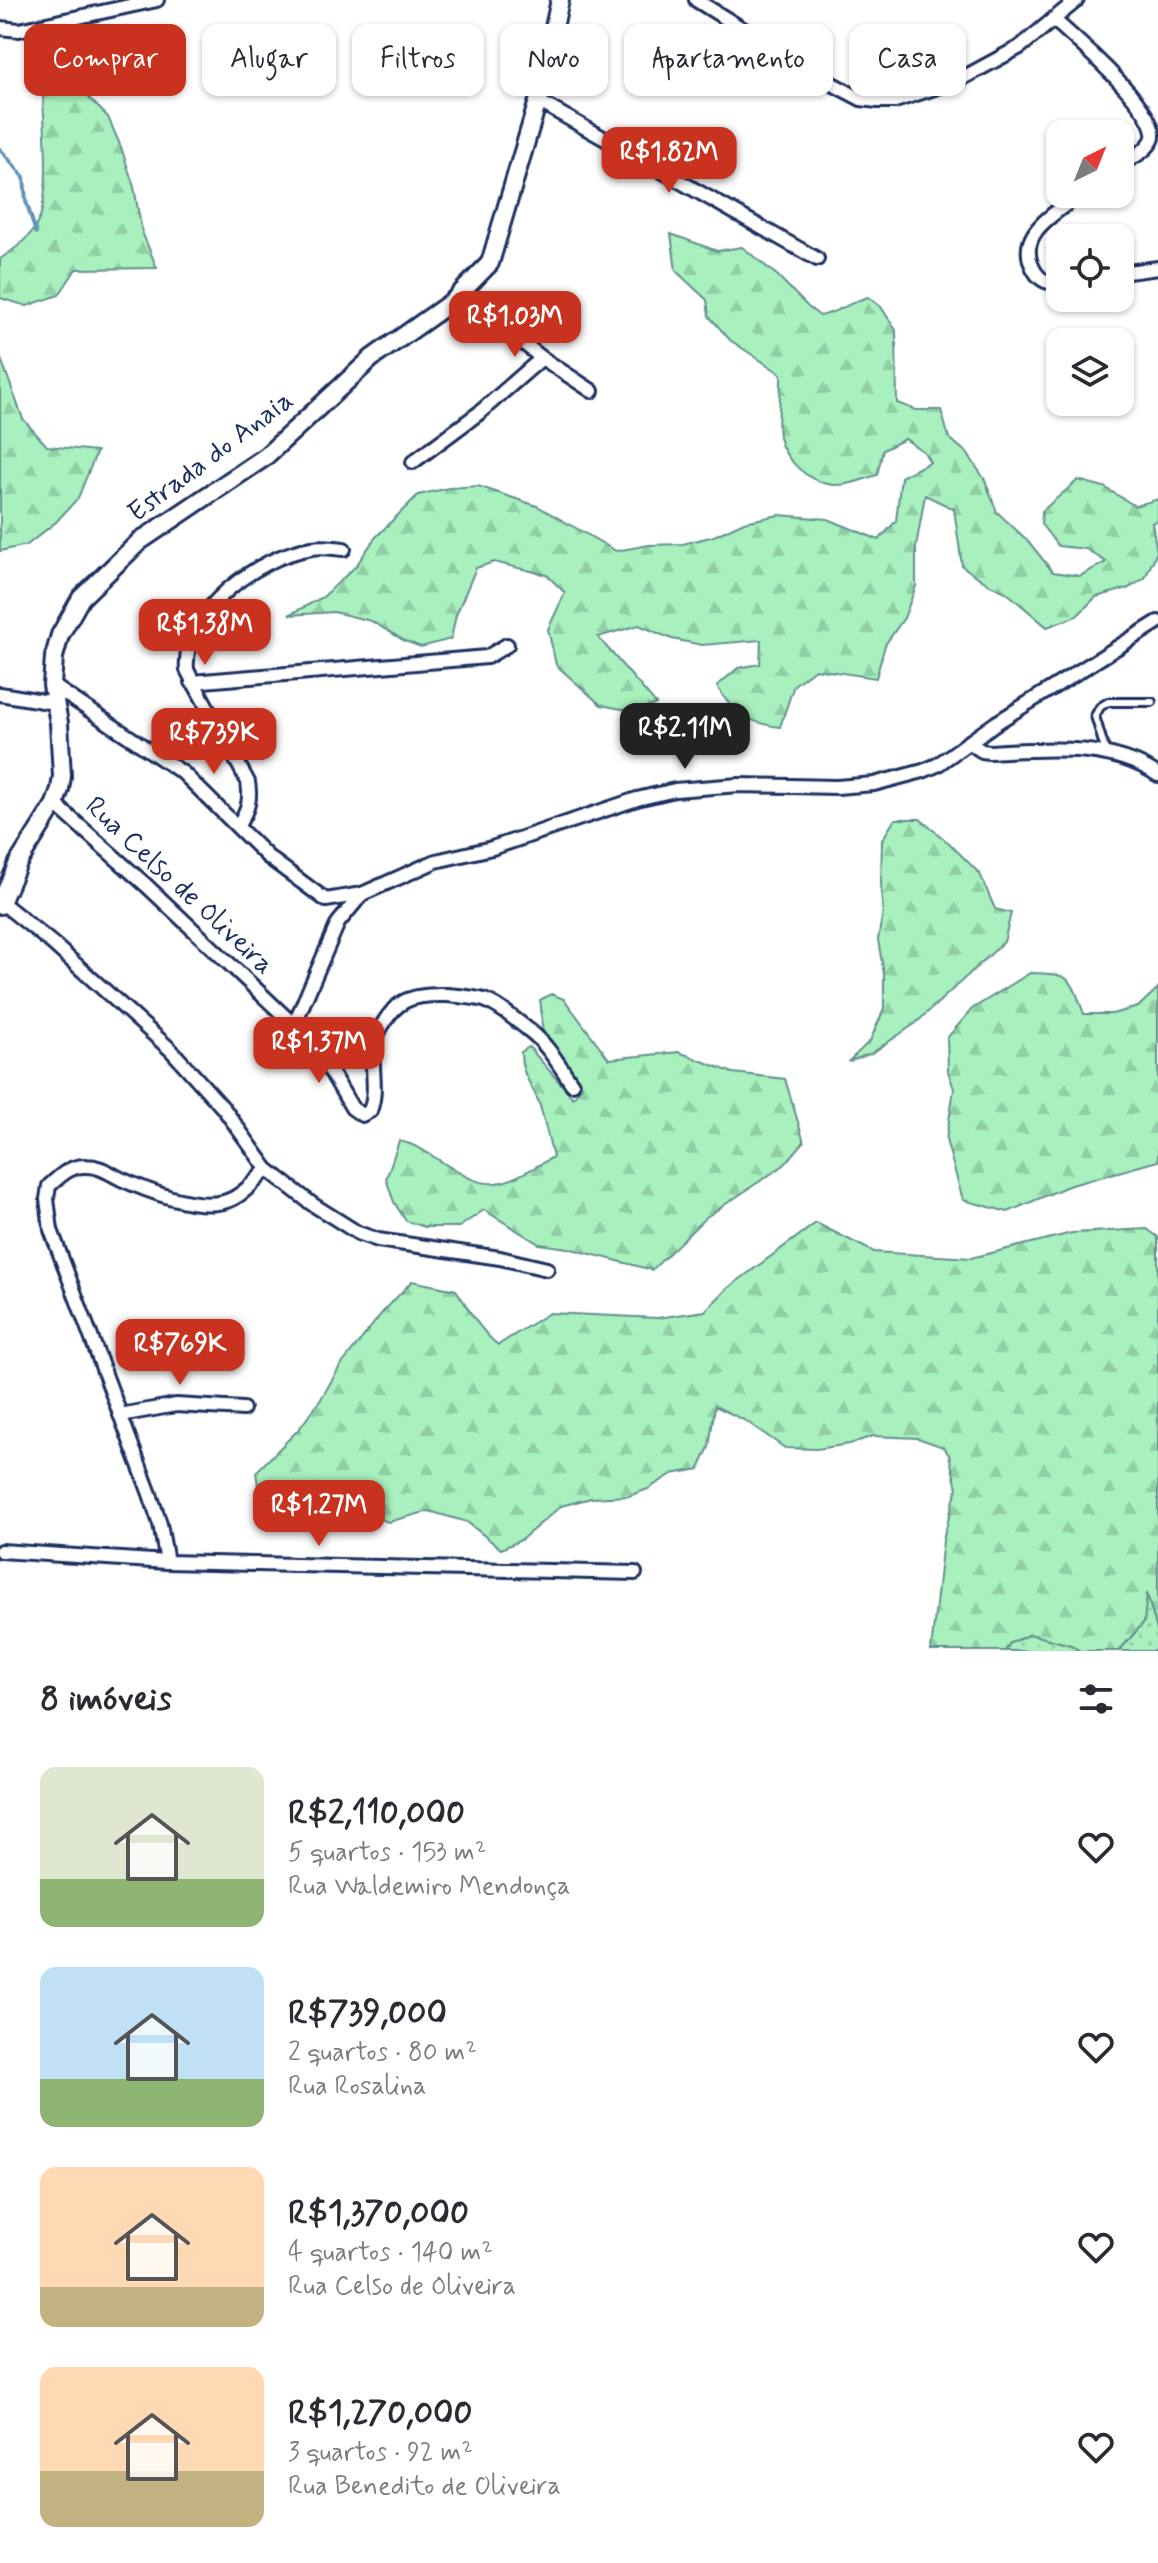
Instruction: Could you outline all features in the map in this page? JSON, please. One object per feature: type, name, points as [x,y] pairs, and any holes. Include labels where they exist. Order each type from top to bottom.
[{"type":"street","points":[[0,28],[19,30],[157,0]]},
{"type":"street","name":"Estrada do Anaia","points":[[0,904],[18,863],[55,804],[62,776],[52,685],[54,657],[60,635],[81,598],[140,541],[265,457],[372,358],[462,294],[490,263],[538,101],[560,0]]},
{"type":"street","points":[[696,0],[823,79],[861,99],[878,101],[895,101],[959,80],[1020,47],[1077,0]]},
{"type":"street","points":[[1053,19],[1127,87],[1149,114],[1155,128],[1153,139],[1134,156]]},
{"type":"street","points":[[538,101],[817,259]]},
{"type":"street","points":[[1046,283],[1038,276],[1027,254],[1030,240],[1063,208]]},
{"type":"street","points":[[1134,271],[1158,268]]},
{"type":"street","points":[[462,294],[542,358],[592,391]]},
{"type":"street","points":[[413,462],[479,413],[542,358]]},
{"type":"street","points":[[238,825],[248,809],[248,782],[187,670],[186,656],[192,637],[214,603],[235,582],[260,567],[312,548],[344,549]]},
{"type":"street","points":[[326,900],[362,894],[436,861],[492,848],[637,799],[701,786],[782,784],[837,787],[874,784],[937,765],[968,742],[1158,622]]},
{"type":"street","points":[[192,682],[487,657],[507,645]]},
{"type":"street","points":[[52,685],[183,773],[268,857],[333,906],[338,923]]},
{"type":"street","points":[[0,694],[55,703]]},
{"type":"street","points":[[968,742],[989,752],[1106,753],[1133,760],[1158,775]]},
{"type":"street","name":"Rua Celso de Oliveira","points":[[55,804],[294,1025],[321,1055],[352,1108],[362,1115],[370,1111],[373,1104],[372,1052],[378,1034],[396,1006],[424,994],[485,1001],[532,1033],[572,1084]]},
{"type":"street","points":[[294,1025],[338,923],[362,894]]},
{"type":"street","points":[[0,904],[52,943],[186,1064],[224,1109],[267,1169],[312,1204],[358,1233],[378,1240],[500,1258],[547,1269]]},
{"type":"street","points":[[167,1562],[160,1524],[51,1230],[47,1199],[49,1186],[70,1169],[85,1165],[102,1168],[122,1179],[180,1199],[218,1204],[234,1198],[267,1169]]},
{"type":"street","points":[[120,1415],[176,1405],[243,1409]]},
{"type":"street","points":[[1,1551],[167,1562],[635,1573]]},
{"type":"lane","points":[[1106,753],[1095,716],[1100,707],[1108,702],[1152,702]]},
{"type":"green space","points":[[87,96],[108,117],[134,187],[142,232],[157,268],[76,269],[59,295],[27,306],[0,298],[0,259],[34,229],[44,202],[43,97]]},
{"type":"green space","points":[[671,234],[717,251],[742,247],[820,316],[868,297],[881,307],[896,330],[897,403],[916,410],[941,410],[949,438],[967,453],[985,480],[997,512],[1028,541],[1053,572],[1080,576],[1106,562],[1086,549],[1058,546],[1041,524],[1042,511],[1078,480],[1104,487],[1135,506],[1158,499],[1158,520],[1152,523],[1157,552],[1145,578],[1129,588],[1096,597],[1077,616],[1047,627],[1006,592],[962,566],[954,509],[925,495],[916,547],[916,586],[904,618],[885,645],[876,678],[815,669],[794,685],[780,727],[743,716],[729,704],[717,686],[738,668],[760,664],[761,640],[702,645],[672,639],[639,625],[598,637],[656,704],[637,712],[601,705],[556,665],[548,629],[565,593],[547,575],[494,562],[476,568],[456,615],[451,639],[421,647],[371,621],[334,612],[289,615],[323,597],[356,566],[375,538],[418,495],[449,488],[478,486],[537,506],[616,551],[649,545],[683,544],[714,536],[744,522],[779,515],[828,519],[879,540],[896,521],[901,477],[930,462],[924,452],[905,439],[883,450],[877,475],[839,485],[819,482],[797,467],[785,453],[779,437],[781,374],[730,340],[709,316],[707,300],[676,271]]},
{"type":"green space","points":[[0,356],[23,419],[47,446],[97,451],[78,498],[56,522],[27,545],[0,551]]},
{"type":"green space","points":[[895,819],[920,819],[980,874],[995,909],[1011,913],[1004,942],[916,1023],[872,1053],[848,1062],[870,1041],[884,1009],[884,974],[878,940],[883,911],[882,840]]},
{"type":"green space","points":[[1030,973],[1054,974],[1068,980],[1084,1014],[1112,1014],[1138,1007],[1158,988],[1158,1161],[1068,1186],[1008,1212],[963,1200],[946,1140],[954,1089],[948,1071],[947,1038],[972,1009]]},
{"type":"green space","points":[[551,994],[564,999],[609,1059],[679,1052],[733,1073],[785,1079],[804,1142],[784,1165],[705,1218],[652,1270],[568,1248],[539,1244],[484,1210],[459,1227],[425,1227],[406,1221],[394,1202],[386,1179],[399,1141],[425,1151],[462,1175],[488,1183],[515,1178],[553,1157],[540,1106],[521,1060],[521,1052],[529,1047],[573,1098],[582,1086],[552,1049],[544,1033],[540,1000]]},
{"type":"green space","points":[[816,1223],[874,1252],[971,1258],[1072,1233],[1147,1229],[1158,1237],[1158,1633],[1147,1593],[1144,1622],[1119,1651],[1080,1651],[1071,1645],[1030,1634],[1010,1643],[1005,1651],[931,1651],[943,1540],[957,1488],[949,1455],[943,1447],[918,1438],[873,1436],[850,1444],[817,1449],[785,1448],[746,1421],[715,1406],[709,1447],[699,1469],[672,1474],[648,1489],[629,1496],[591,1498],[561,1506],[521,1540],[501,1549],[467,1522],[429,1511],[388,1522],[361,1512],[309,1503],[288,1507],[260,1500],[256,1472],[299,1429],[339,1368],[382,1313],[412,1281],[456,1290],[480,1326],[498,1345],[549,1313],[657,1318],[705,1311],[728,1288]]},
{"type":"green space","points":[[1146,1591],[1158,1633],[1158,1651],[1119,1651],[1144,1622]]},
{"type":"green space","points":[[1030,1634],[1071,1645],[1080,1651],[1005,1651],[1010,1643]]},
{"type":"waterway","points":[[0,149],[24,177],[26,201],[36,233]]}]
